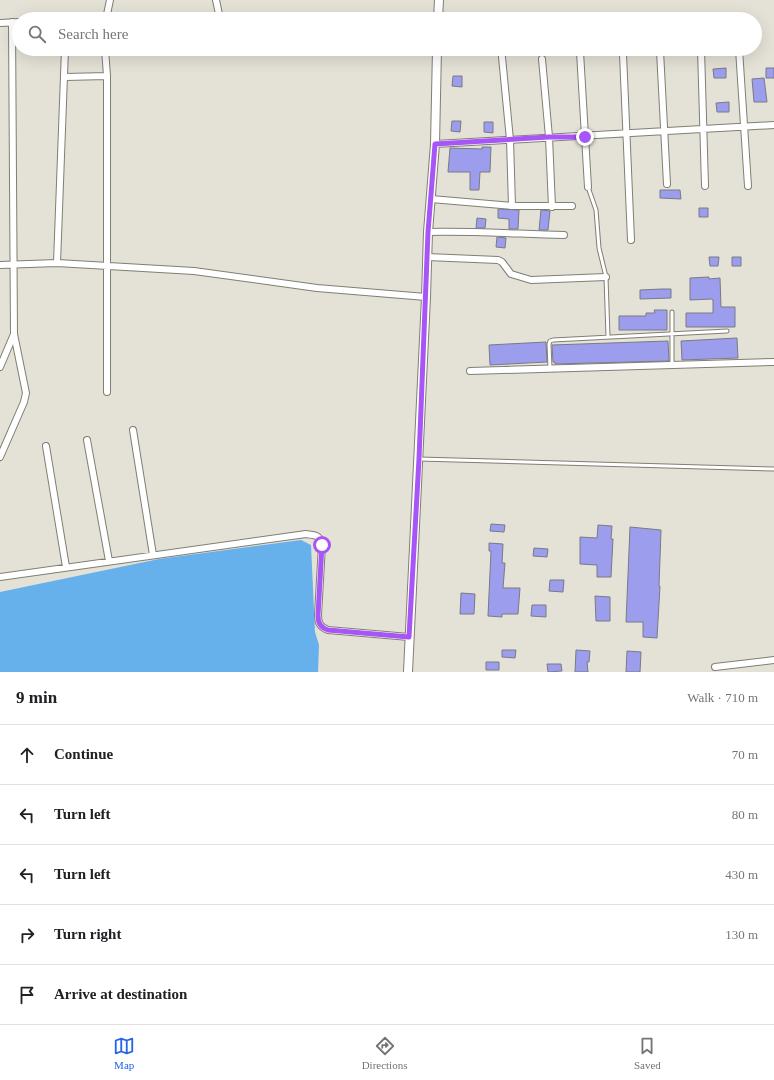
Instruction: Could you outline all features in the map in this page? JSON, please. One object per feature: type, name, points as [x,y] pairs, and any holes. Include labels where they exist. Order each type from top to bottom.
[{"type":"street","points":[[107,12],[110,0]]},
{"type":"street","points":[[216,0],[219,12]]},
{"type":"street","points":[[438,12],[439,0]]},
{"type":"street","points":[[0,23],[12,22]]},
{"type":"street","points":[[0,457],[24,402],[26,393],[14,334],[12,56]]},
{"type":"street","points":[[57,263],[65,56]]},
{"type":"street","points":[[106,56],[107,392]]},
{"type":"street","points":[[408,672],[419,459],[428,232],[435,144],[437,56]]},
{"type":"street","points":[[580,56],[588,187]]},
{"type":"street","points":[[622,56],[631,240]]},
{"type":"street","points":[[660,56],[667,184]]},
{"type":"street","points":[[701,56],[705,186]]},
{"type":"street","points":[[739,56],[748,186]]},
{"type":"street","points":[[502,57],[510,140],[512,206]]},
{"type":"street","points":[[542,59],[549,137],[552,207]]},
{"type":"street","points":[[65,77],[107,76]]},
{"type":"street","points":[[435,144],[549,137],[585,137],[703,128],[774,125]]},
{"type":"street","points":[[431,199],[512,206],[572,206]]},
{"type":"street","points":[[428,232],[472,231],[508,234],[564,235]]},
{"type":"street","points":[[427,258],[498,260],[502,262],[511,274],[531,280],[606,277]]},
{"type":"street","points":[[0,265],[57,263],[194,271],[317,288],[426,297]]},
{"type":"street","points":[[0,366],[14,334]]},
{"type":"street","points":[[470,370],[774,362]]},
{"type":"street","points":[[133,430],[153,555]]},
{"type":"street","points":[[87,440],[109,561]]},
{"type":"street","points":[[46,446],[66,567]]},
{"type":"street","points":[[0,577],[306,534],[316,535],[321,539],[322,545],[318,623],[322,628],[328,630],[409,637]]},
{"type":"street","points":[[714,667],[774,660]]},
{"type":"lane","points":[[588,187],[596,210],[599,248],[606,277],[608,337]]},
{"type":"lane","points":[[672,312],[672,365]]},
{"type":"lane","points":[[550,368],[549,344],[550,341],[553,340],[727,330]]},
{"type":"lane","points":[[419,459],[774,469]]},
{"type":"water","points":[[301,540],[311,545],[315,632],[319,645],[318,672],[0,672],[0,592],[159,559]]},
{"type":"building","points":[[726,68],[726,78],[714,78],[713,69]]},
{"type":"building","points":[[766,68],[774,68],[774,78],[766,78]]},
{"type":"building","points":[[453,76],[462,76],[462,87],[452,86]]},
{"type":"building","points":[[764,78],[767,102],[754,102],[752,79]]},
{"type":"building","points":[[729,102],[729,112],[717,112],[716,103]]},
{"type":"building","points":[[452,121],[461,121],[460,132],[451,131]]},
{"type":"building","points":[[484,122],[493,122],[493,133],[484,132]]},
{"type":"building","points":[[482,147],[491,147],[490,172],[480,172],[479,190],[470,190],[470,172],[448,172],[450,148],[482,149]]},
{"type":"building","points":[[660,190],[680,190],[681,199],[660,198]]},
{"type":"building","points":[[699,208],[708,208],[708,217],[699,217]]},
{"type":"building","points":[[498,209],[519,210],[518,229],[509,229],[509,219],[498,218]]},
{"type":"building","points":[[541,210],[550,211],[548,230],[539,230]]},
{"type":"building","points":[[477,218],[486,219],[485,228],[476,228]]},
{"type":"building","points":[[497,237],[506,238],[505,248],[496,247]]},
{"type":"building","points":[[709,257],[719,257],[718,266],[710,266]]},
{"type":"building","points":[[732,257],[741,257],[741,266],[732,266]]},
{"type":"building","points":[[709,277],[709,279],[720,278],[721,307],[735,307],[735,327],[686,327],[686,313],[713,313],[712,299],[690,300],[690,278]]},
{"type":"building","points":[[671,289],[671,298],[640,299],[640,290]]},
{"type":"building","points":[[654,310],[667,310],[667,330],[619,330],[619,316],[646,316],[646,313],[655,313]]},
{"type":"building","points":[[737,338],[738,358],[682,360],[681,341]]},
{"type":"building","points":[[668,341],[669,361],[555,364],[555,362],[553,362],[552,345]]},
{"type":"building","points":[[546,342],[547,362],[490,365],[489,345]]},
{"type":"building","points":[[491,524],[505,525],[504,532],[490,531]]},
{"type":"building","points":[[598,525],[612,526],[611,539],[613,539],[611,577],[597,577],[597,565],[580,564],[580,537],[597,538]]},
{"type":"building","points":[[630,527],[661,530],[657,638],[643,637],[643,622],[626,622]]},
{"type":"building","points":[[489,543],[503,544],[502,563],[505,563],[503,588],[520,588],[518,614],[502,614],[502,617],[488,616],[491,551],[489,551]]},
{"type":"building","points":[[534,548],[548,549],[547,557],[533,556]]},
{"type":"building","points":[[550,580],[564,580],[563,592],[549,591]]},
{"type":"building","points":[[461,593],[475,594],[474,614],[460,614]]},
{"type":"building","points":[[595,596],[610,597],[610,621],[596,621]]},
{"type":"building","points":[[532,605],[546,605],[546,617],[531,616]]},
{"type":"building","points":[[502,650],[516,650],[515,658],[502,657]]},
{"type":"building","points":[[576,650],[590,651],[589,662],[587,662],[588,672],[575,672]]},
{"type":"building","points":[[627,651],[641,652],[640,672],[626,672]]},
{"type":"building","points":[[486,662],[499,662],[499,670],[486,670]]},
{"type":"building","points":[[547,664],[561,664],[562,671],[548,672]]},
{"type":"route","points":[[322,545],[318,615],[318,623],[322,628],[328,630],[409,637],[419,459],[428,232],[435,144],[549,137],[585,137]]}]
